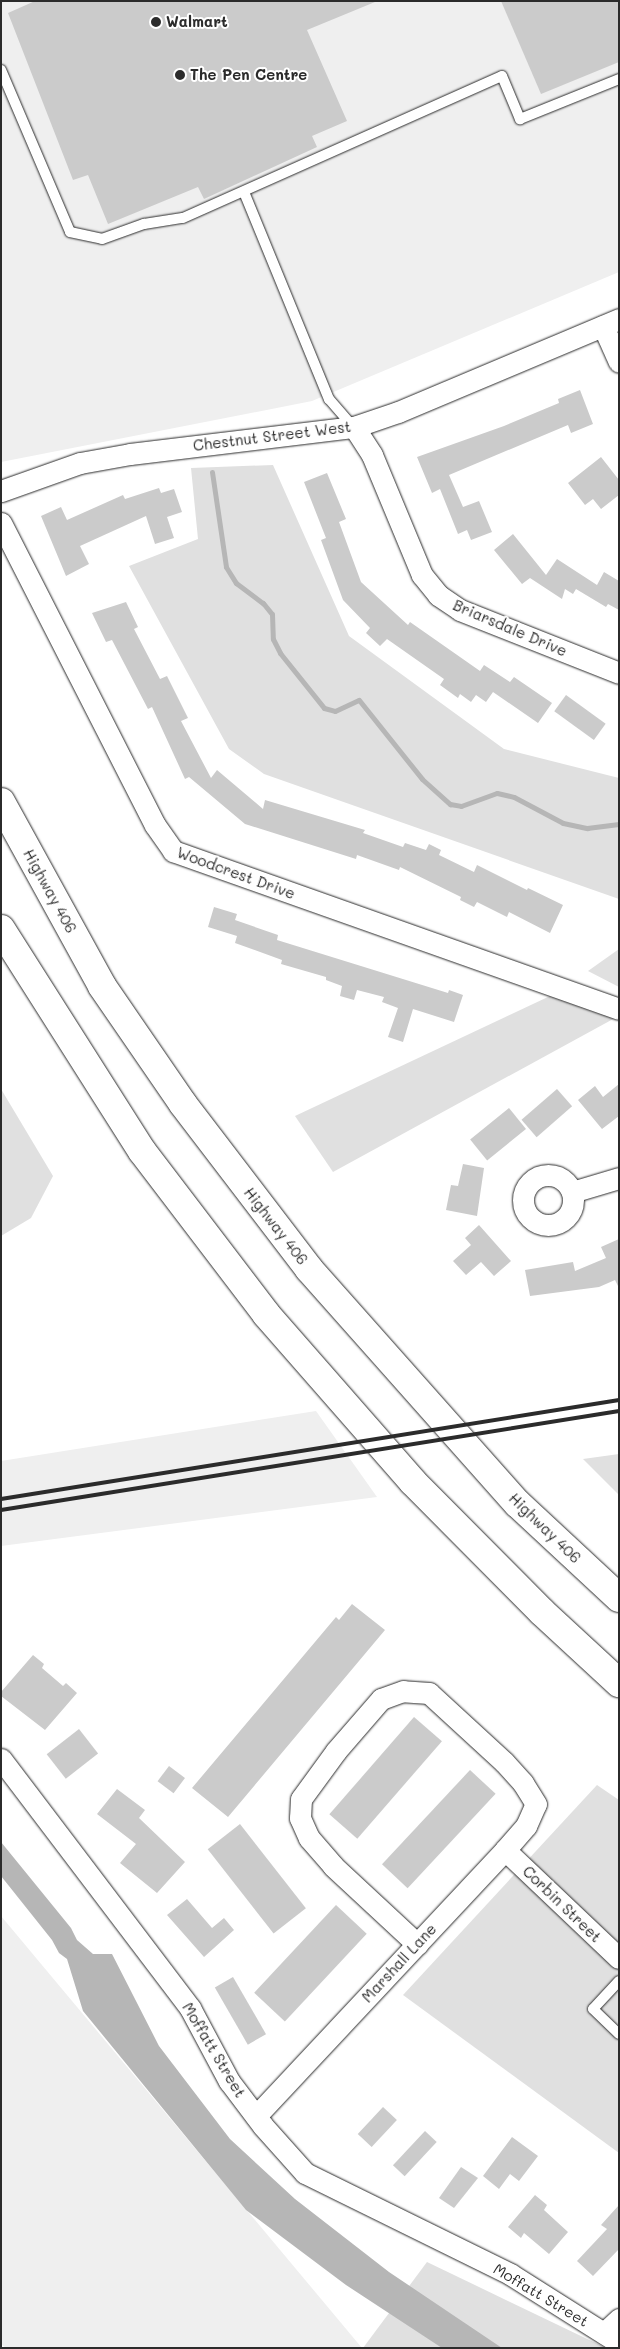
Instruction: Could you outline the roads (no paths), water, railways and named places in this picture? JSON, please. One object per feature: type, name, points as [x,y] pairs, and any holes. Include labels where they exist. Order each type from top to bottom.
[{"type":"highway","name":"Highway 406","points":[[1,802],[102,986],[183,1104],[309,1269],[518,1504],[619,1598]]},
{"type":"highway","points":[[1,929],[142,1151],[266,1314],[413,1482],[542,1612],[619,1683]]},
{"type":"street","name":"Chestnut Street West","points":[[1,491],[88,461],[354,427],[398,412],[611,322]]},
{"type":"street","points":[[611,322],[619,362]]},
{"type":"street","name":"Briarsdale Drive","points":[[354,427],[372,454],[422,575],[438,595],[460,610],[619,673]]},
{"type":"street","name":"Woodcrest Drive","points":[[1,523],[155,825],[173,851],[619,1009]]},
{"type":"street","points":[[572,1192],[619,1178]]},
{"type":"street","name":"Marshall Lane","points":[[256,2116],[505,1850],[526,1826],[536,1804],[523,1783],[504,1762],[429,1693],[403,1691],[381,1699],[336,1751],[301,1799],[300,1818],[309,1838],[333,1866],[417,1944]]},
{"type":"street","name":"Moffatt Street","points":[[1,1759],[190,2008],[229,2081],[305,2173],[510,2274],[614,2332]]},
{"type":"street","name":"Corbin Street","points":[[505,1850],[619,1958]]},
{"type":"lane","points":[[1,70],[70,232],[102,240],[144,224],[183,218],[502,76],[520,120],[619,79]]},
{"type":"lane","points":[[244,192],[330,400],[354,427]]},
{"type":"lane","points":[[619,1981],[593,2009],[619,2034]]},
{"type":"waterway","points":[[212,472],[226,567],[236,583],[263,603],[272,614],[273,639],[280,653],[324,708],[335,711],[359,700],[422,779],[450,804],[461,806],[497,793],[514,797],[563,823],[587,828],[619,824]]},
{"type":"railway","points":[[1,1499],[619,1400]]},
{"type":"railway","points":[[1,1510],[619,1411]]},
{"type":"place","name":"Walmart","points":[[156,22]]},
{"type":"place","name":"The Pen Centre","points":[[180,75]]}]
